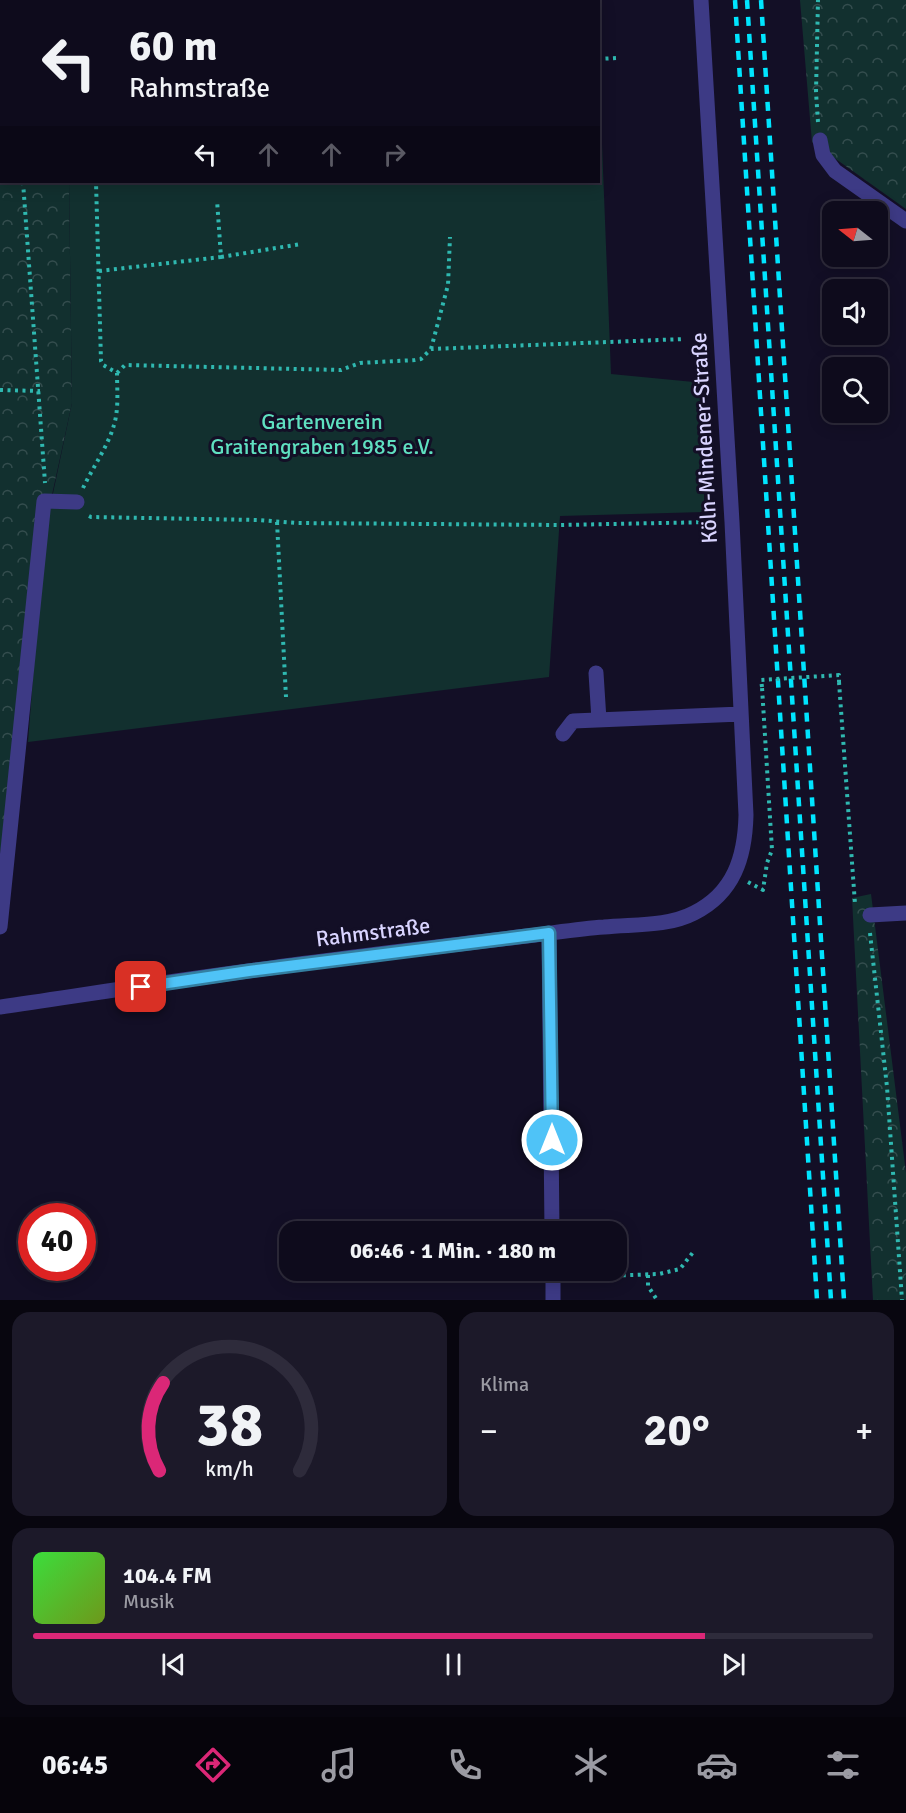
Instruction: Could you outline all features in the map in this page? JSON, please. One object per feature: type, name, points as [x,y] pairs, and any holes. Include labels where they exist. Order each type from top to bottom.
[{"type":"street","name":"Köln-Mindener-Straße","points":[[700,0],[732,522],[746,834],[735,873]]},
{"type":"street","points":[[820,140],[823,155],[835,171],[906,220]]},
{"type":"street","points":[[0,927],[44,501],[77,502]]},
{"type":"street","points":[[596,673],[599,720]]},
{"type":"street","points":[[563,734],[573,721],[741,714]]},
{"type":"street","name":"Rahmstraße","points":[[0,1007],[249,971],[549,933],[663,922],[684,917],[709,903],[724,889],[735,873]]},
{"type":"street","points":[[865,918],[906,913]]},
{"type":"street","points":[[549,933],[552,1221]]},
{"type":"street","points":[[553,1281],[553,1300]]},
{"type":"path","points":[[818,0],[816,92],[820,140]]},
{"type":"path","points":[[600,59],[616,58]]},
{"type":"path","points":[[23,183],[46,480],[44,501]]},
{"type":"path","points":[[96,183],[101,361],[103,366],[117,373]]},
{"type":"path","points":[[217,201],[221,257]]},
{"type":"path","points":[[450,237],[448,285],[431,349],[421,359],[360,363],[341,370],[124,365],[117,373],[114,424],[77,502],[82,512],[91,517],[277,522],[545,525],[732,522]]},
{"type":"path","points":[[99,271],[221,257],[301,244]]},
{"type":"path","points":[[431,349],[685,339]]},
{"type":"path","points":[[0,390],[40,391]]},
{"type":"path","points":[[277,522],[286,696]]},
{"type":"path","points":[[735,873],[749,884],[763,890],[767,863],[772,850],[761,680],[838,675],[852,850],[865,918],[887,1087],[903,1300]]},
{"type":"path","points":[[627,1274],[659,1274],[680,1269],[694,1251]]},
{"type":"path","points":[[648,1275],[648,1286],[657,1300]]},
{"type":"green space","points":[[800,0],[906,0],[906,209],[812,142]]},
{"type":"green space","name":"Gartenverein Graitengraben 1985 e.V.","points":[[600,93],[611,374],[704,383],[704,512],[560,516],[549,677],[28,742],[44,536],[72,403],[69,183],[600,183]]},
{"type":"green space","points":[[0,183],[69,183],[72,403],[43,536],[0,856]]},
{"type":"green space","points":[[871,894],[906,1173],[906,1300],[873,1300],[852,898]]},
{"type":"railway","points":[[735,0],[817,1300]]},
{"type":"railway","points":[[747,0],[831,1300]]},
{"type":"railway","points":[[761,0],[844,1300]]},
{"type":"route","points":[[141,987],[549,933],[552,1140]]}]
